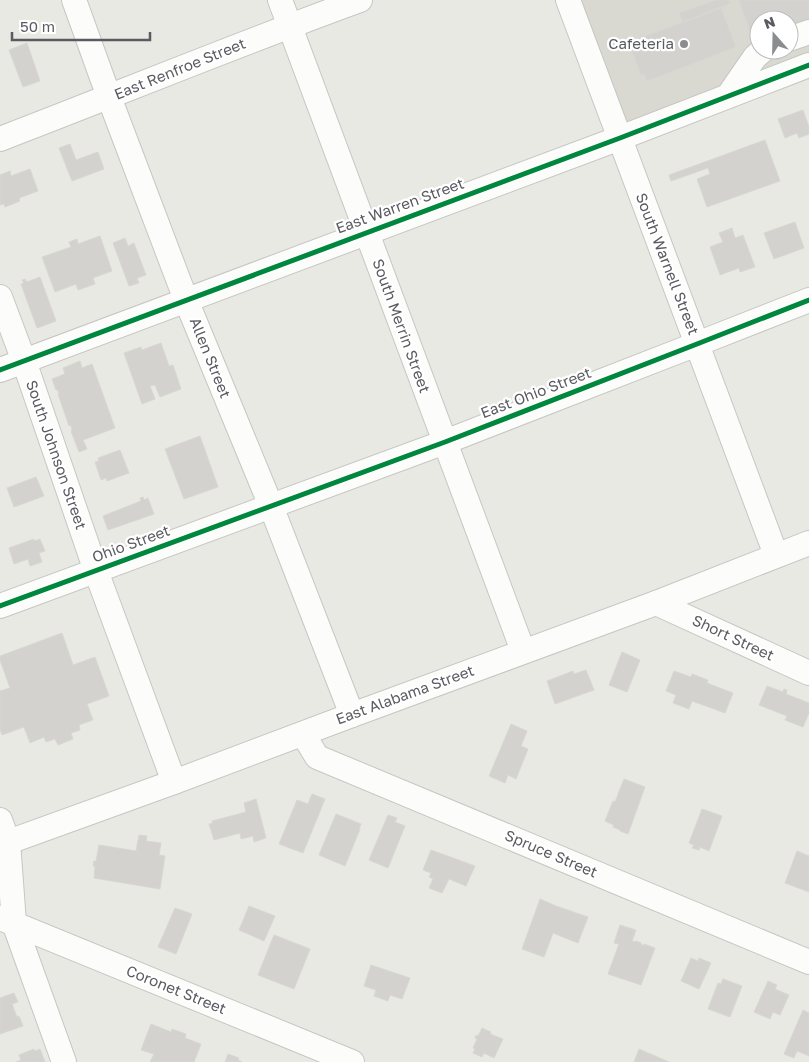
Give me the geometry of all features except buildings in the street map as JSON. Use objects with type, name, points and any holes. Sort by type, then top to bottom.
[{"type":"street","name":"Allen Street","points":[[74,0],[186,300],[271,506],[352,715]]},
{"type":"street","name":"South Merrin Street","points":[[280,0],[523,652]]},
{"type":"street","name":"East Renfroe Street","points":[[0,139],[290,25],[360,0]]},
{"type":"street","name":"South Warnell Street","points":[[568,0],[776,555]]},
{"type":"street","points":[[728,96],[754,60]]},
{"type":"street","name":"East Warren Street","points":[[0,370],[620,138],[809,65]]},
{"type":"street","name":"South Johnson Street","points":[[0,297],[96,571],[174,782]]},
{"type":"street","name":"East Ohio Street","points":[[271,506],[445,442],[809,300]]},
{"type":"street","name":"Ohio Street","points":[[0,606],[271,506]]},
{"type":"street","name":"East Alabama Street","points":[[3,836],[174,782],[656,603],[809,543]]},
{"type":"street","name":"Short Street","points":[[656,603],[809,673]]},
{"type":"street","name":"Spruce Street","points":[[303,734],[317,757],[809,962]]},
{"type":"street","points":[[3,836],[7,921],[64,1062]]},
{"type":"street","name":"Coronet Street","points":[[7,921],[352,1062]]},
{"type":"shaded area","points":[[568,0],[809,0],[809,65],[620,138]]},
{"type":"cycle path","points":[[0,370],[620,138],[809,65]]},
{"type":"cycle path","points":[[0,606],[445,442],[809,300]]},
{"type":"place","name":"Cafeteria","points":[[684,44]]}]
